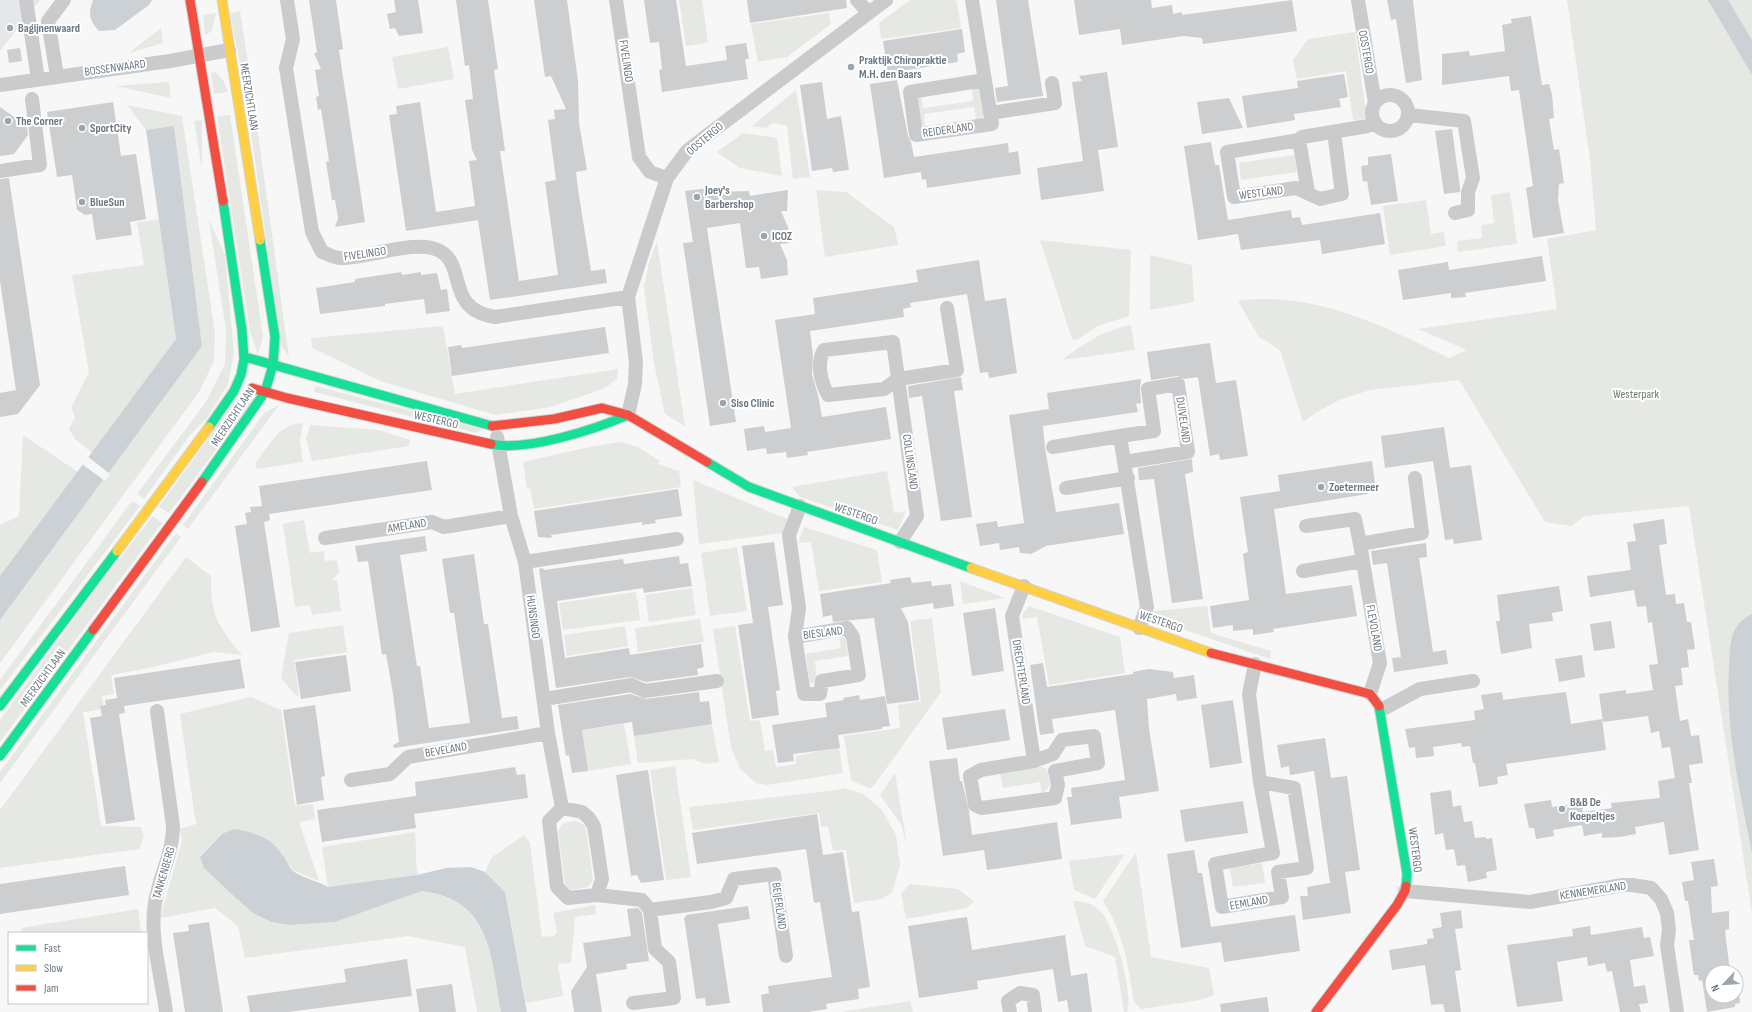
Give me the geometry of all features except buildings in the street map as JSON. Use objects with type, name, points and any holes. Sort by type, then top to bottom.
[{"type":"street","points":[[26,0],[38,79]]},
{"type":"street","points":[[57,76],[48,21],[64,0]]},
{"type":"street","name":"MEERZICHTLAAN","points":[[0,706],[68,614],[119,550],[228,401],[238,384],[245,357],[214,138],[190,0]]},
{"type":"street","name":"MEERZICHTLAAN","points":[[0,756],[168,528],[186,506],[265,392],[273,365],[275,337],[222,0]]},
{"type":"street","name":"FIVELINGO","points":[[287,0],[293,39],[286,68],[312,232],[322,252],[339,258],[421,246],[440,251],[451,263],[468,306],[482,314],[495,317],[628,297]]},
{"type":"street","name":"FIVELINGO","points":[[616,0],[640,157],[650,172],[666,178]]},
{"type":"street","points":[[857,0],[869,13]]},
{"type":"street","name":"OOSTERGO","points":[[628,416],[635,384],[636,362],[628,297],[666,178],[692,148],[886,0]]},
{"type":"street","points":[[972,0],[991,113],[1055,103],[1052,83]]},
{"type":"street","name":"OOSTERGO","points":[[1358,0],[1375,103]]},
{"type":"street","name":"BOSSENWAARD","points":[[0,85],[230,50]]},
{"type":"street","name":"REIDERLAND","points":[[985,80],[910,92],[916,135],[992,124],[991,113]]},
{"type":"street","points":[[1386,95],[1398,96],[1406,104],[1409,115],[1404,125],[1394,130],[1383,130],[1375,122],[1372,112],[1375,103],[1386,95]]},
{"type":"street","points":[[0,171],[40,165],[32,99]]},
{"type":"street","points":[[1409,115],[1464,121],[1473,178],[1468,192],[1468,210],[1455,213]]},
{"type":"street","name":"WESTLAND","points":[[1334,132],[1342,194],[1320,199],[1308,192],[1296,188],[1234,197],[1227,152],[1298,140],[1302,137],[1368,126],[1375,122]]},
{"type":"street","points":[[1298,140],[1308,192]]},
{"type":"street","name":"COLLINSLAND","points":[[900,542],[917,516],[898,378],[892,342],[824,350],[820,357],[822,384],[828,395],[884,389],[898,378],[957,370],[947,308]]},
{"type":"street","name":"WESTERGO","points":[[245,357],[495,427],[554,419],[602,408],[628,416],[749,487],[800,506],[1215,654],[1370,694],[1377,701],[1381,710],[1407,874],[1405,891],[1397,905],[1316,1012]]},
{"type":"street","name":"WESTERGO","points":[[238,384],[265,392],[499,446],[528,444],[557,439],[603,427],[628,416]]},
{"type":"street","name":"DUIVELAND","points":[[1054,447],[1154,431],[1148,389],[1178,384],[1188,452],[1124,462]]},
{"type":"street","name":"HUNSINGO","points":[[495,427],[511,516],[525,562],[548,733],[562,808]]},
{"type":"street","points":[[1120,436],[1128,478],[1147,607],[1139,628]]},
{"type":"street","points":[[1066,488],[1128,478]]},
{"type":"street","points":[[1360,544],[1422,533],[1415,478]]},
{"type":"street","name":"BIESLAND","points":[[795,637],[847,628],[853,637],[859,675],[822,681],[820,694],[804,694],[795,637],[799,608],[788,535],[800,506]]},
{"type":"street","name":"AMELAND","points":[[325,538],[432,522],[444,527],[511,516]]},
{"type":"street","name":"FLEVOLAND","points":[[1306,526],[1355,518],[1380,663],[1370,694]]},
{"type":"street","points":[[525,562],[677,539]]},
{"type":"street","points":[[1303,570],[1362,561]]},
{"type":"street","name":"DRECHTERLAND","points":[[1024,586],[1012,616],[1034,761]]},
{"type":"street","name":"EEMLAND","points":[[1255,664],[1249,694],[1260,782],[1278,872],[1282,897],[1222,908],[1215,864],[1274,853]]},
{"type":"street","points":[[544,699],[631,685],[645,691],[717,681]]},
{"type":"street","points":[[1381,710],[1420,689],[1473,681]]},
{"type":"street","name":"TANKENBERG","points":[[157,711],[173,826],[173,842],[155,903],[154,921],[166,1012]]},
{"type":"street","name":"BEVELAND","points":[[351,780],[390,774],[408,757],[548,733]]},
{"type":"street","points":[[1053,754],[1058,785],[1054,798],[982,808],[975,805],[970,776],[981,770],[1034,761],[1053,754],[1062,740],[1094,736],[1098,763],[1056,771]]},
{"type":"street","points":[[1260,782],[1294,788],[1306,868],[1278,872]]},
{"type":"street","points":[[597,895],[602,879],[594,826],[589,818],[582,812],[562,808],[549,821],[557,887],[568,898],[597,895],[642,900],[650,910],[655,949],[668,962],[674,998],[632,1002]]},
{"type":"street","name":"BEIJERLAND","points":[[650,910],[711,902],[726,898],[734,879],[774,874],[786,956]]},
{"type":"street","name":"KENNEMERLAND","points":[[1405,891],[1530,902],[1622,885],[1651,888],[1661,899],[1667,913],[1669,930],[1666,945],[1677,1012]]},
{"type":"street","points":[[1010,1012],[1008,1001],[1020,993],[1033,995],[1035,1012]]},
{"type":"shaded area","points":[[0,0],[40,0],[0,51]]},
{"type":"shaded area","points":[[93,0],[152,0],[149,5],[115,30],[99,31],[90,17],[90,9]]},
{"type":"shaded area","points":[[1708,0],[1728,0],[1752,40],[1752,75]]},
{"type":"shaded area","points":[[174,126],[202,346],[0,620],[0,576],[176,339],[146,130]]},
{"type":"shaded area","points":[[1752,614],[1752,853],[1734,760],[1728,690],[1732,637],[1739,624]]},
{"type":"shaded area","points":[[234,829],[255,834],[267,839],[285,857],[292,870],[304,877],[328,887],[417,875],[446,868],[471,867],[485,872],[505,892],[527,1012],[501,1012],[490,952],[484,934],[475,919],[462,906],[445,897],[422,891],[335,922],[289,925],[271,922],[253,913],[204,868],[200,857],[222,834]]},
{"type":"green space","points":[[679,0],[702,0],[708,43],[686,46]]},
{"type":"green space","points":[[910,0],[954,0],[957,2],[961,28],[881,39],[879,23]]},
{"type":"green space","name":"Westerpark","points":[[1567,0],[1752,0],[1752,913],[1689,506],[1585,516],[1571,526],[1545,522],[1459,380],[1370,390],[1339,400],[1317,412],[1303,422],[1280,350],[1259,337],[1238,301],[1266,299],[1293,301],[1347,313],[1399,334],[1449,358],[1467,350],[1418,329],[1557,309],[1547,239],[1596,230],[1590,159]]},
{"type":"green space","points":[[240,11],[252,89],[245,90],[230,13]]},
{"type":"green space","points":[[216,13],[212,31],[205,35],[203,15]]},
{"type":"green space","points":[[829,13],[831,24],[787,57],[758,62],[751,24]]},
{"type":"green space","points":[[161,28],[163,43],[129,53]]},
{"type":"green space","points":[[1355,32],[1366,113],[1364,119],[1353,120],[1346,71],[1297,79],[1293,60],[1308,39]]},
{"type":"green space","points":[[448,47],[454,79],[398,89],[392,57]]},
{"type":"green space","points":[[215,72],[223,80],[228,92],[214,94],[211,73]]},
{"type":"green space","points":[[169,82],[171,98],[116,86]]},
{"type":"green space","points":[[978,88],[981,91],[984,114],[982,118],[976,119],[974,107],[924,114],[925,126],[921,125],[917,99],[921,96],[923,108],[973,101],[972,89]]},
{"type":"green space","points":[[796,90],[810,177],[793,179],[787,126],[773,123],[766,128],[752,126]]},
{"type":"green space","points":[[127,105],[182,116],[215,333],[214,361],[199,392],[0,663],[0,620],[202,346],[174,127],[146,130]]},
{"type":"green space","points":[[248,111],[255,111],[289,358],[281,345]]},
{"type":"green space","points":[[230,115],[263,336],[258,355],[250,331],[217,116]]},
{"type":"green space","points":[[202,120],[202,169],[194,121]]},
{"type":"green space","points":[[743,133],[777,138],[782,176],[740,168],[717,152]]},
{"type":"green space","points":[[1294,155],[1297,172],[1241,180],[1239,163]]},
{"type":"green space","points":[[816,190],[846,192],[894,227],[898,245],[825,257]]},
{"type":"green space","points":[[1510,192],[1517,244],[1458,252],[1457,241],[1482,238],[1481,225],[1494,223],[1491,195]]},
{"type":"green space","points":[[1426,200],[1431,234],[1444,232],[1446,246],[1390,255],[1383,206]]},
{"type":"green space","points":[[159,220],[176,339],[92,453],[75,439],[69,429],[75,417],[71,408],[89,372],[72,275],[144,265],[137,222]]},
{"type":"green space","points":[[209,220],[225,255],[234,353],[228,384],[207,418],[190,435],[144,499],[137,494],[206,402],[225,364],[226,331]]},
{"type":"green space","points":[[1040,240],[1131,250],[1129,316],[1098,326],[1076,340],[1072,339]]},
{"type":"green space","points":[[657,242],[685,426],[665,414],[654,363],[644,287],[649,262]]},
{"type":"green space","points":[[1150,255],[1192,265],[1194,302],[1150,310]]},
{"type":"green space","points":[[1131,325],[1135,350],[1062,360],[1095,338],[1112,330]]},
{"type":"green space","points":[[443,326],[455,394],[618,369],[617,379],[605,388],[551,407],[496,415],[383,382],[312,348],[311,338]]},
{"type":"green space","points":[[315,386],[482,429],[476,433],[314,392]]},
{"type":"green space","points":[[244,396],[253,400],[169,513],[159,507],[236,399]]},
{"type":"green space","points":[[279,405],[188,529],[183,525],[265,412]]},
{"type":"green space","points":[[303,423],[300,440],[303,462],[257,469],[255,463],[278,433],[290,425]]},
{"type":"green space","points":[[310,425],[379,430],[410,440],[409,446],[312,461],[306,439]]},
{"type":"green space","points":[[23,435],[78,472],[0,576],[0,525],[19,516]]},
{"type":"green space","points":[[620,442],[638,447],[660,461],[658,464],[679,471],[681,487],[534,509],[530,488],[527,489],[523,462],[594,446]]},
{"type":"green space","points":[[887,471],[894,513],[906,511],[898,530],[800,497],[792,487]]},
{"type":"green space","points":[[693,480],[787,519],[783,533],[699,544]]},
{"type":"green space","points":[[132,501],[140,506],[0,690],[0,680]]},
{"type":"green space","points":[[153,516],[162,523],[0,742],[0,720],[102,581]]},
{"type":"green space","points":[[304,520],[310,553],[324,551],[325,561],[337,560],[339,572],[332,580],[337,580],[341,611],[312,615],[310,605],[295,607],[283,524]]},
{"type":"green space","points":[[804,527],[877,550],[882,582],[819,591],[811,542],[798,543]]},
{"type":"green space","points":[[176,533],[181,537],[0,783],[0,772]]},
{"type":"green space","points":[[737,547],[747,611],[710,616],[701,553]]},
{"type":"green space","points":[[186,557],[211,576],[212,601],[217,619],[221,627],[242,655],[214,652],[149,668],[111,675],[114,694],[102,696],[104,709],[83,712],[101,826],[141,827],[144,836],[139,849],[0,868],[0,810]]},
{"type":"green space","points":[[960,581],[1005,598],[963,604]]},
{"type":"green space","points":[[692,588],[696,615],[649,622],[645,595]]},
{"type":"green space","points":[[636,592],[640,620],[563,630],[559,603]]},
{"type":"green space","points":[[1029,606],[1120,637],[1125,673],[1049,685],[1037,617],[1023,619],[1022,615]]},
{"type":"green space","points":[[1207,606],[1211,633],[1271,651],[1270,659],[1156,620],[1154,611]]},
{"type":"green space","points":[[932,618],[941,692],[872,788],[868,788],[851,780],[844,736],[900,728],[898,705],[921,701],[910,621]]},
{"type":"green space","points":[[700,619],[704,642],[638,652],[635,628]]},
{"type":"green space","points":[[343,625],[347,652],[294,660],[299,696],[296,696],[281,678],[289,633]]},
{"type":"green space","points":[[625,626],[628,646],[567,656],[564,635]]},
{"type":"green space","points":[[735,626],[750,721],[760,720],[765,751],[773,750],[776,767],[796,764],[796,756],[839,747],[843,773],[767,785],[756,783],[740,769],[731,748],[713,629]]},
{"type":"green space","points":[[843,637],[846,640],[848,656],[815,661],[817,680],[812,684],[809,681],[806,654],[841,648],[839,638]]},
{"type":"green space","points":[[251,697],[281,710],[295,806],[313,804],[315,819],[299,822],[319,881],[293,870],[282,853],[222,834],[200,856],[237,899],[253,913],[271,922],[289,925],[335,922],[422,891],[445,897],[462,906],[475,919],[484,934],[495,971],[501,1012],[477,1012],[465,947],[408,936],[245,958],[238,926],[215,908],[160,918],[182,841],[180,829],[196,824],[180,714]]},
{"type":"green space","points":[[624,724],[631,764],[588,771],[577,731]]},
{"type":"green space","points":[[712,724],[719,762],[705,764],[693,759],[638,763],[634,736]]},
{"type":"green space","points":[[675,766],[691,877],[666,880],[650,770]]},
{"type":"green space","points":[[1038,766],[1047,769],[1050,785],[1042,794],[1040,782],[1003,788],[1000,773]]},
{"type":"green space","points":[[895,773],[907,845],[901,824],[880,795]]},
{"type":"green space","points":[[845,788],[863,794],[882,810],[896,835],[900,865],[892,893],[881,899],[854,903],[846,850],[833,851],[828,826],[821,827],[819,813],[693,830],[689,807]]},
{"type":"green space","points":[[575,821],[583,824],[586,829],[593,880],[588,887],[571,890],[565,884],[558,832],[563,823]]},
{"type":"green space","points":[[415,832],[416,864],[418,875],[328,888],[322,847]]},
{"type":"green space","points":[[524,835],[530,843],[542,937],[554,936],[557,932],[553,913],[595,905],[596,914],[575,917],[571,963],[558,964],[563,996],[526,1003],[505,892],[485,872],[492,857]]},
{"type":"green space","points":[[1136,852],[1151,957],[1209,968],[1214,995],[1200,1000],[1141,1009],[1134,1002],[1124,950],[1116,925],[1103,901]]},
{"type":"green space","points":[[1125,854],[1095,899],[1074,890],[1069,861]]},
{"type":"green space","points":[[1262,863],[1265,883],[1233,887],[1230,868]]},
{"type":"green space","points":[[910,884],[958,889],[974,901],[967,908],[906,919],[901,893]]},
{"type":"green space","points":[[1073,901],[1087,903],[1099,910],[1111,928],[1121,959],[1128,990],[1127,1012],[1124,1012],[1115,957],[1085,946]]},
{"type":"green space","points":[[138,909],[141,932],[22,932],[21,928]]},
{"type":"green space","points":[[910,1001],[913,1012],[841,1012]]},
{"type":"pier","points":[[87,456],[110,474],[105,481],[82,464]]},
{"type":"traffic: fast","points":[[209,427],[234,391],[241,375],[244,359],[242,330],[223,201]]},
{"type":"traffic: fast","points":[[202,482],[265,392],[273,365],[275,337],[260,240]]},
{"type":"traffic: fast","points":[[245,357],[492,426]]},
{"type":"traffic: fast","points":[[491,444],[506,446],[523,445],[561,438],[598,427],[628,415]]},
{"type":"traffic: fast","points":[[707,462],[749,487],[971,568]]},
{"type":"traffic: fast","points":[[0,706],[117,551]]},
{"type":"traffic: fast","points":[[0,756],[93,630]]},
{"type":"traffic: fast","points":[[1379,706],[1407,874],[1406,886]]},
{"type":"traffic: slow","points":[[222,0],[260,240]]},
{"type":"traffic: slow","points":[[117,551],[209,427]]},
{"type":"traffic: slow","points":[[971,568],[1211,653]]},
{"type":"traffic: jam","points":[[190,0],[223,201]]},
{"type":"traffic: jam","points":[[252,388],[287,398],[491,444]]},
{"type":"traffic: jam","points":[[492,426],[554,419],[602,408],[628,415],[707,462]]},
{"type":"traffic: jam","points":[[93,630],[202,482]]},
{"type":"traffic: jam","points":[[1211,653],[1370,694],[1379,706]]},
{"type":"traffic: jam","points":[[1316,1012],[1397,905],[1405,891],[1406,886]]},
{"type":"place","name":"Bagijnenwaard","points":[[10,28]]},
{"type":"place","name":"Praktijk Chiropraktie M.H. den Baars","points":[[851,67]]},
{"type":"place","name":"The Corner","points":[[8,121]]},
{"type":"place","name":"SportCity","points":[[82,128]]},
{"type":"place","name":"Joey's Barbershop","points":[[697,197]]},
{"type":"place","name":"BlueSun","points":[[82,202]]},
{"type":"place","name":"ICOZ","points":[[764,236]]},
{"type":"place","name":"Siso Clinic","points":[[723,403]]},
{"type":"place","name":"Zoetermeer","points":[[1321,487]]},
{"type":"place","name":"B&B De Koepeltjes","points":[[1562,809]]}]
